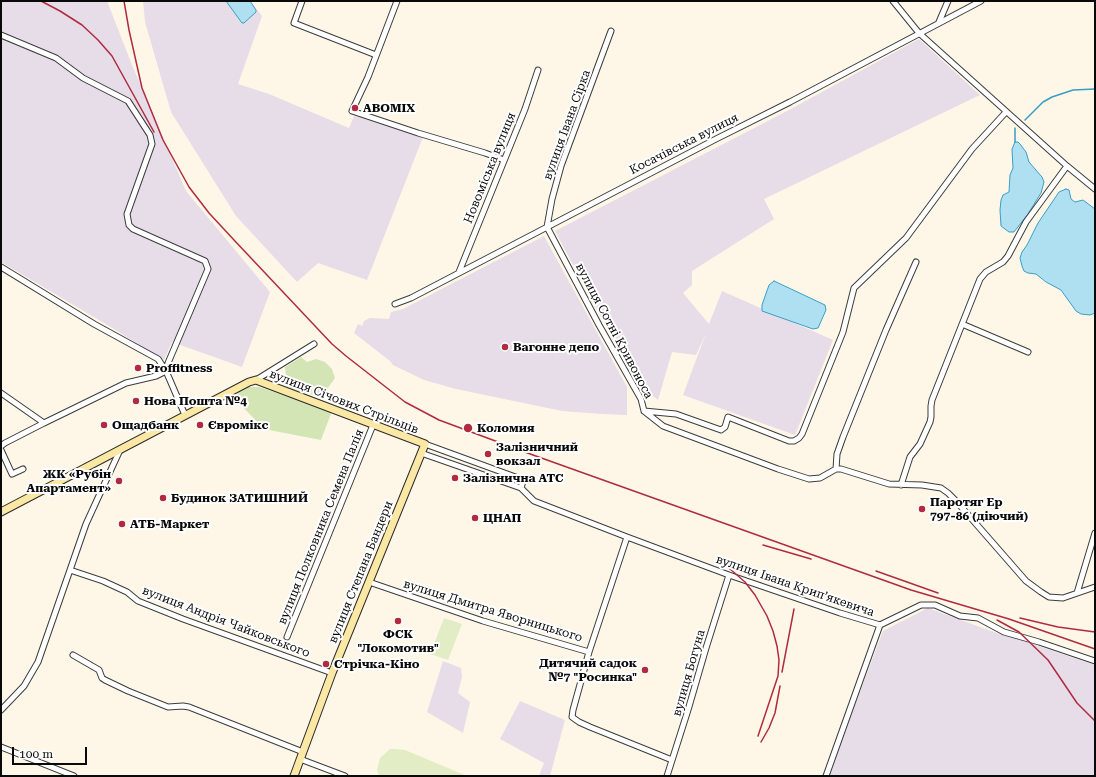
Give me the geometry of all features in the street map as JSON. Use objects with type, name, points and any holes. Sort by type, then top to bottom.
[{"type":"street","points":[[302,1],[294,23],[376,55]]},
{"type":"street","points":[[397,1],[368,77],[352,111],[485,152],[504,160]]},
{"type":"street","points":[[893,1],[919,33],[1006,112],[1095,189]]},
{"type":"street","points":[[939,22],[948,1]]},
{"type":"street","name":"Косачівська вулиця","points":[[395,304],[411,298],[458,272],[790,102],[981,1]]},
{"type":"street","name":"вулиця Івана Сірка","points":[[547,227],[559,172],[611,31]]},
{"type":"street","points":[[1,35],[56,58],[83,78],[128,101],[150,135],[152,144],[127,214],[129,225],[133,229],[205,261],[208,268],[166,371],[156,376],[126,383],[1,446]]},
{"type":"street","name":"Новоміська вулиця","points":[[458,272],[525,109],[538,70]]},
{"type":"street","points":[[644,410],[676,414],[721,430],[725,427],[728,417],[790,441],[794,441],[799,438],[802,434],[843,332],[854,288],[906,238],[972,149],[1006,112]]},
{"type":"street","points":[[901,485],[910,457],[920,444],[932,417],[932,400],[980,279],[986,272],[1003,262],[1008,256],[1026,222],[1067,166]]},
{"type":"street","name":"вулиця Сотні Кривоноса","points":[[547,227],[599,325],[641,399],[644,410],[665,427],[805,478],[812,480],[820,478],[836,469]]},
{"type":"street","points":[[916,262],[886,330],[843,437],[837,454],[836,469],[851,471],[885,483],[934,486],[942,489],[957,502],[1001,554],[1029,584],[1045,595],[1054,598],[1067,597],[1095,587]]},
{"type":"street","points":[[1,267],[94,324],[157,358],[166,371],[185,415]]},
{"type":"street","points":[[962,324],[1028,352]]},
{"type":"street","name":"вулиця Січових Стрільців","points":[[1,512],[185,415],[249,382],[256,380],[314,344]]},
{"type":"street","name":"вулиця Січових Стрільців","points":[[256,380],[425,444]]},
{"type":"street","points":[[1,393],[44,423]]},
{"type":"street","name":"вулиця Полковника Семена Палія","points":[[287,637],[373,425]]},
{"type":"street","points":[[421,453],[521,488],[523,482],[521,479],[425,444]]},
{"type":"street","name":"вулиця Степана Бандери","points":[[294,776],[332,674],[425,444]]},
{"type":"street","points":[[1,450],[12,474],[23,469]]},
{"type":"street","points":[[1,710],[24,686],[35,669],[86,524],[120,450]]},
{"type":"street","points":[[99,460],[104,460],[108,463],[110,465],[110,470]]},
{"type":"street","name":"вулиця Івана Крипʼякевича","points":[[521,488],[534,501],[627,537],[729,575],[880,625],[921,605],[935,605],[960,616],[978,618],[1004,632],[1040,642],[1095,661]]},
{"type":"street","points":[[1077,593],[1095,533]]},
{"type":"street","name":"вулиця Дмитра Яворницького","points":[[627,537],[589,652],[572,717],[590,727],[672,760]]},
{"type":"street","name":"вулиця Андрія Чайковського","points":[[70,570],[127,592],[138,601],[332,674]]},
{"type":"street","name":"вулиця Богуна","points":[[667,776],[729,575]]},
{"type":"street","name":"вулиця Дмитра Яворницького","points":[[369,582],[483,622],[589,652]]},
{"type":"street","points":[[826,776],[880,625]]},
{"type":"street","points":[[73,655],[99,670],[102,678],[105,680],[168,707],[189,707],[302,755],[345,776]]},
{"type":"street","points":[[1,747],[74,776]]},
{"type":"shaded area","points":[[1,1],[107,1],[132,65],[186,191],[270,292],[242,367],[172,342],[164,360],[1,262]]},
{"type":"shaded area","points":[[143,1],[250,1],[262,16],[238,84],[269,94],[349,128],[354,116],[423,137],[367,280],[318,263],[297,282],[236,216],[171,112],[145,22]]},
{"type":"shaded area","points":[[919,39],[980,95],[764,199],[774,219],[692,271],[692,285],[683,293],[709,324],[722,291],[833,340],[795,435],[683,395],[706,333],[696,355],[672,352],[658,400],[634,381],[635,367],[602,319],[555,231],[789,110]]},
{"type":"shaded area","points":[[544,236],[627,387],[627,415],[562,411],[456,389],[424,380],[393,365],[354,333],[358,324],[362,326],[364,321],[370,318],[389,319],[391,312],[403,309]]},
{"type":"shaded area","points":[[928,608],[1005,636],[1006,635],[1095,665],[1095,776],[828,776],[883,631]]},
{"type":"shaded area","points":[[443,661],[461,668],[462,677],[458,693],[470,702],[463,733],[427,712]]},
{"type":"shaded area","points":[[520,701],[565,720],[550,776],[539,776],[544,763],[500,739]]},
{"type":"green space","points":[[301,357],[307,362],[316,359],[325,362],[332,369],[335,378],[328,388],[323,389],[318,395],[307,394],[287,387],[285,367]]},
{"type":"green space","points":[[245,387],[259,387],[332,411],[321,440],[264,429],[237,401],[237,394]]},
{"type":"green space","points":[[444,618],[462,624],[448,660],[430,654]]},
{"type":"green space","points":[[390,749],[405,750],[467,776],[379,776],[377,770],[380,758]]},
{"type":"water","points":[[226,1],[250,1],[256,12],[244,23],[242,23]]},
{"type":"water","points":[[1015,142],[1018,142],[1026,152],[1029,162],[1042,177],[1044,182],[1041,193],[1028,214],[1014,232],[1009,232],[1001,226],[1000,210],[1003,195],[1009,192],[1010,175],[1013,168],[1012,149]]},
{"type":"water","points":[[1066,189],[1069,190],[1071,199],[1075,202],[1083,200],[1095,209],[1095,313],[1090,315],[1081,314],[1076,311],[1061,290],[1046,282],[1036,274],[1024,271],[1020,258],[1038,223],[1059,192]]},
{"type":"water","points":[[774,281],[825,305],[826,310],[818,328],[813,329],[762,311],[762,305],[769,285]]},
{"type":"waterway","points":[[1025,120],[1043,102],[1052,97],[1073,90],[1095,89]]},
{"type":"waterway","points":[[1015,128],[1015,142]]},
{"type":"railway","points":[[41,1],[82,25],[112,56],[154,132]]},
{"type":"railway","points":[[124,1],[142,88],[163,140],[189,187],[209,213],[332,344],[405,402],[439,420],[533,455],[911,590],[1009,619],[1095,649]]},
{"type":"railway","points":[[763,545],[811,559]]},
{"type":"railway","points":[[722,562],[745,582],[755,595],[767,616],[777,646],[779,660],[778,676],[758,736]]},
{"type":"railway","points":[[876,571],[938,593]]},
{"type":"railway","points":[[782,672],[794,609]]},
{"type":"railway","points":[[1020,618],[1058,627],[1095,632]]},
{"type":"railway","points":[[997,620],[1019,632],[1048,660],[1077,703],[1095,721]]},
{"type":"railway","points":[[761,742],[775,713],[780,686]]},
{"type":"place","name":"ABOMIX","points":[[355,108]]},
{"type":"place","name":"Вагонне депо","points":[[505,347]]},
{"type":"place","name":"Proffitness","points":[[138,368]]},
{"type":"place","name":"Нова Пошта №4","points":[[136,401]]},
{"type":"place","name":"Ощадбанк","points":[[104,425]]},
{"type":"place","name":"Євромікс","points":[[200,425]]},
{"type":"place","name":"Коломия","points":[[468,428]]},
{"type":"place","name":"Залізничний вокзал","points":[[488,454]]},
{"type":"place","name":"Залізнична АТС","points":[[455,478]]},
{"type":"place","name":"ЖК «Рубін Апартамент»","points":[[119,481]]},
{"type":"place","name":"Будинок ЗАТИШНИЙ","points":[[163,498]]},
{"type":"place","name":"Паротяг Ер 797-86 (діючий)","points":[[922,509]]},
{"type":"place","name":"ЦНАП","points":[[475,518]]},
{"type":"place","name":"АТБ-Маркет","points":[[122,524]]},
{"type":"place","name":"ФСК \"Локомотив\"","points":[[398,621]]},
{"type":"place","name":"Стрічка-Кіно","points":[[326,664]]},
{"type":"place","name":"Дитячий садок №7 \"Росинка\"","points":[[645,670]]}]
